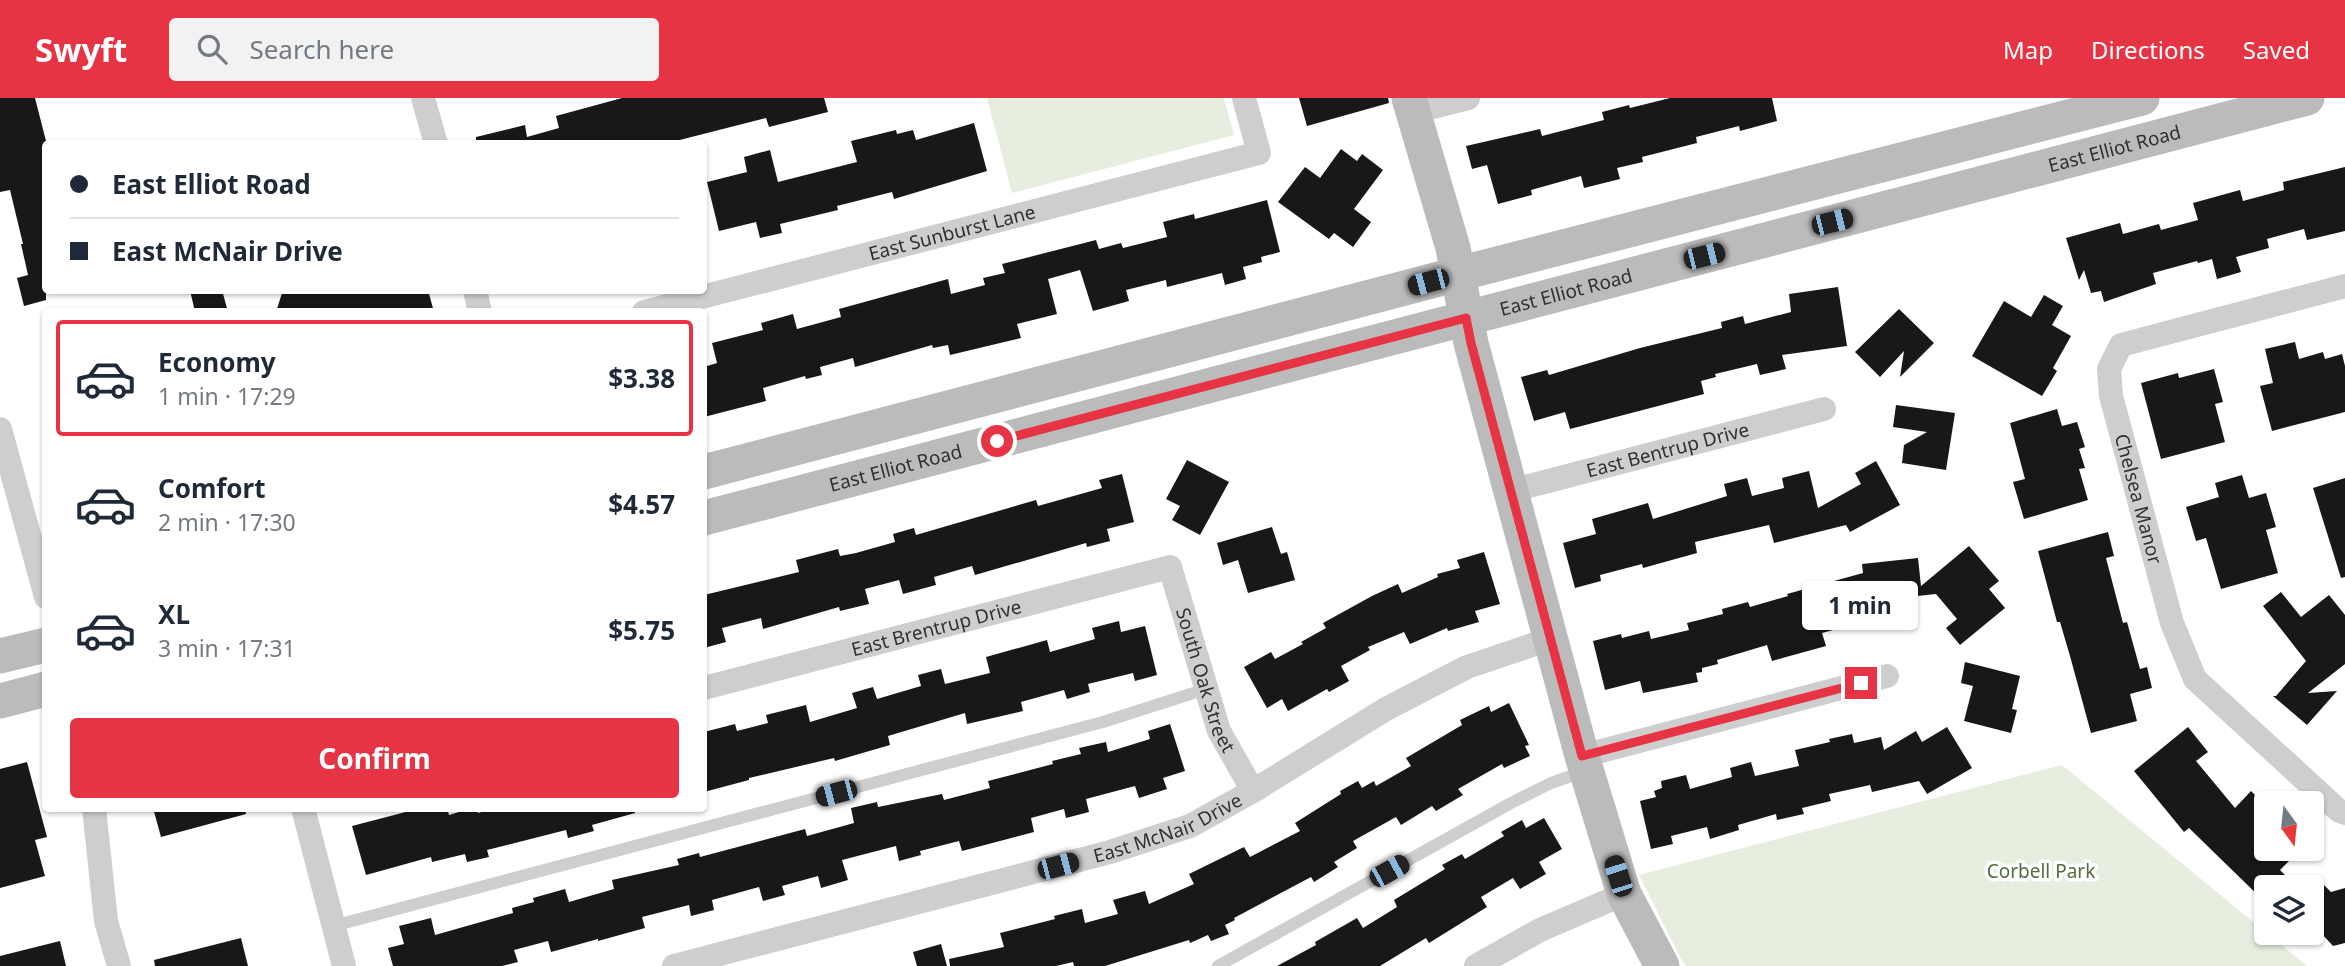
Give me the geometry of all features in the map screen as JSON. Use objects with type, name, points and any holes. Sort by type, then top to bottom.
[{"type":"main road","name":"East Elliot Road","points":[[707,517],[2307,98]]},
{"type":"main road","points":[[707,471],[2130,100]]},
{"type":"main road","points":[[1411,105],[1453,248],[1471,343],[1584,763],[1624,894],[1662,966]]},
{"type":"main road","points":[[0,656],[42,646]]},
{"type":"main road","points":[[0,701],[42,690]]},
{"type":"street","name":"East Sunburst Lane","points":[[659,308],[1259,153],[1244,98]]},
{"type":"street","points":[[1411,105],[1468,98]]},
{"type":"street","points":[[430,99],[435,140]]},
{"type":"street","points":[[2130,100],[2135,144]]},
{"type":"street","name":"Chelsea Manor","points":[[2345,286],[2121,345],[2109,369],[2111,396],[2172,623],[2195,679],[2338,810],[2345,813]]},
{"type":"street","name":"East Bentrup Drive","points":[[1510,491],[1824,409]]},
{"type":"street","points":[[0,429],[42,582]]},
{"type":"street","name":"East Brentrup Drive","points":[[707,687],[1170,566]]},
{"type":"street","name":"South Oak Street","points":[[1170,566],[1219,731],[1253,791]]},
{"type":"street","name":"East McNair Drive","points":[[674,966],[1110,852],[1190,826],[1253,791],[1386,709],[1467,667],[1550,639]]},
{"type":"street","points":[[1584,763],[1887,676]]},
{"type":"street","points":[[94,812],[106,921],[119,966]]},
{"type":"street","points":[[304,812],[344,966]]},
{"type":"street","points":[[1476,966],[1540,930],[1624,894]]},
{"type":"lane","points":[[334,926],[1090,726],[1206,689]]},
{"type":"lane","points":[[1218,966],[1584,763]]},
{"type":"green space","points":[[987,98],[1224,98],[1234,135],[1012,193]]},
{"type":"green space","name":"Corbell Park","points":[[2062,765],[2254,923],[2254,945],[2281,945],[2307,966],[1686,966],[1639,875]]},
{"type":"building","points":[[0,98],[35,98],[46,140],[42,140],[42,294],[46,294],[46,300],[24,306],[17,278],[28,275],[23,244],[10,190],[0,192]]},
{"type":"building","points":[[622,98],[824,98],[828,112],[769,127],[766,118],[680,140],[476,140],[476,137],[525,125],[527,137],[559,128],[556,116]]},
{"type":"building","points":[[1299,98],[1388,98],[1389,103],[1307,126]]},
{"type":"building","points":[[1670,98],[1772,98],[1777,121],[1740,131],[1739,126],[1696,137],[1697,143],[1642,157],[1643,162],[1617,168],[1620,179],[1584,188],[1581,176],[1531,190],[1532,195],[1498,204],[1487,165],[1472,169],[1466,146],[1540,129],[1542,136],[1604,120],[1602,112]]},
{"type":"building","points":[[974,123],[987,171],[894,199],[892,192],[837,206],[838,210],[780,224],[782,233],[760,238],[756,222],[719,231],[707,182],[747,172],[744,157],[770,150],[778,182],[857,162],[851,141],[896,130],[897,134],[913,130],[916,140]]},
{"type":"building","points":[[1341,149],[1357,161],[1362,154],[1383,170],[1354,209],[1371,222],[1353,247],[1334,233],[1329,239],[1278,202],[1305,167],[1320,178]]},
{"type":"building","points":[[2345,167],[2345,231],[2307,240],[2304,229],[2267,239],[2269,248],[2236,257],[2241,272],[2217,279],[2212,259],[2198,263],[2197,261],[2153,273],[2156,284],[2104,302],[2101,291],[2091,293],[2084,270],[2079,280],[2066,238],[2120,223],[2123,234],[2159,224],[2161,230],[2198,220],[2193,203],[2240,190],[2243,201],[2284,190],[2283,182]]},
{"type":"building","points":[[1267,200],[1280,252],[1261,257],[1262,262],[1243,267],[1246,279],[1225,285],[1222,273],[1167,287],[1166,280],[1126,290],[1129,301],[1093,311],[1080,270],[1048,279],[1057,314],[1017,324],[1021,338],[950,355],[948,345],[933,348],[932,345],[855,367],[853,358],[820,367],[822,375],[806,379],[805,376],[763,388],[766,401],[707,416],[707,366],[717,363],[712,343],[763,330],[761,323],[793,314],[797,329],[841,317],[839,309],[948,279],[951,294],[985,285],[983,278],[1005,273],[1002,264],[1096,240],[1099,249],[1121,243],[1123,248],[1167,237],[1163,222],[1194,214],[1195,219]]},
{"type":"building","points":[[1838,287],[1847,346],[1782,355],[1786,369],[1760,375],[1757,364],[1715,374],[1716,377],[1701,381],[1704,394],[1570,429],[1565,412],[1534,421],[1521,377],[1547,370],[1549,375],[1640,348],[1722,328],[1721,322],[1743,316],[1745,324],[1791,312],[1789,294]]},
{"type":"building","points":[[191,294],[223,294],[227,308],[194,308]]},
{"type":"building","points":[[282,294],[429,294],[433,308],[277,308]]},
{"type":"building","points":[[2044,295],[2063,306],[2052,325],[2071,336],[2053,368],[2057,371],[2042,396],[1972,356],[2004,301],[2031,317]]},
{"type":"building","points":[[1899,309],[1934,343],[1900,377],[1904,351],[1880,377],[1855,352]]},
{"type":"building","points":[[2295,342],[2299,359],[2323,352],[2325,359],[2342,354],[2345,366],[2345,412],[2272,431],[2260,386],[2273,383],[2265,349]]},
{"type":"building","points":[[2214,369],[2223,402],[2215,404],[2225,442],[2161,459],[2141,383],[2178,373],[2179,378]]},
{"type":"building","points":[[1896,405],[1955,413],[1946,470],[1902,463],[1904,445],[1927,432],[1893,427]]},
{"type":"building","points":[[2057,409],[2062,426],[2077,422],[2085,447],[2079,449],[2085,468],[2079,469],[2088,500],[2024,519],[2013,482],[2025,479],[2010,423]]},
{"type":"building","points":[[1187,460],[1229,482],[1200,535],[1172,520],[1180,506],[1166,499]]},
{"type":"building","points":[[1876,461],[1900,505],[1850,532],[1846,525],[1774,543],[1769,525],[1695,542],[1697,553],[1643,568],[1642,564],[1600,575],[1601,581],[1575,588],[1563,543],[1596,534],[1592,519],[1648,503],[1653,519],[1727,496],[1724,484],[1747,478],[1752,496],[1784,488],[1782,478],[1809,471],[1818,508],[1861,484],[1855,473]]},
{"type":"building","points":[[1122,474],[1134,522],[1107,529],[1110,541],[1087,547],[1086,543],[975,575],[972,566],[934,577],[936,585],[903,594],[899,580],[865,589],[869,604],[840,611],[839,607],[763,629],[761,618],[722,628],[726,642],[707,647],[707,594],[799,572],[796,560],[838,549],[840,556],[895,542],[893,534],[914,528],[916,535],[1036,500],[1038,506],[1102,488],[1099,480]]},
{"type":"building","points":[[2242,475],[2249,498],[2266,493],[2276,527],[2266,530],[2278,573],[2221,589],[2206,538],[2196,541],[2186,507],[2219,497],[2215,483]]},
{"type":"building","points":[[2345,478],[2345,577],[2341,578],[2313,488]]},
{"type":"building","points":[[1272,527],[1281,554],[1287,552],[1295,580],[1248,593],[1238,560],[1223,565],[1217,543]]},
{"type":"building","points":[[2108,532],[2114,556],[2106,558],[2123,623],[2127,622],[2140,669],[2147,667],[2152,688],[2130,694],[2137,721],[2091,733],[2038,551]]},
{"type":"building","points":[[1969,546],[1999,581],[1989,589],[2005,608],[1960,645],[1946,628],[1957,619],[1936,594],[1889,599],[1890,611],[1852,615],[1855,624],[1822,633],[1826,646],[1772,661],[1767,645],[1717,660],[1718,664],[1702,668],[1702,672],[1696,673],[1698,682],[1643,693],[1640,681],[1605,690],[1593,641],[1621,634],[1622,638],[1649,631],[1651,639],[1689,630],[1687,623],[1723,614],[1722,609],[1748,602],[1750,607],[1863,573],[1862,564],[1918,558],[1921,586]]},
{"type":"building","points":[[1484,552],[1500,604],[1475,611],[1479,622],[1448,631],[1447,628],[1410,644],[1404,632],[1368,647],[1370,650],[1341,666],[1349,681],[1329,692],[1327,689],[1288,711],[1282,699],[1267,708],[1244,667],[1271,652],[1275,659],[1303,644],[1301,642],[1326,628],[1323,623],[1372,596],[1398,584],[1402,593],[1438,577],[1437,574],[1460,568],[1457,560]]},
{"type":"building","points":[[2281,592],[2301,617],[2329,595],[2345,615],[2345,664],[2308,693],[2337,691],[2307,725],[2273,696],[2276,696],[2306,661],[2263,606]]},
{"type":"building","points":[[1119,621],[1121,632],[1145,626],[1157,675],[1135,681],[1133,673],[1088,684],[1090,692],[1067,699],[1064,690],[1021,702],[1023,711],[967,724],[965,713],[888,736],[890,745],[835,761],[834,758],[749,778],[707,791],[707,731],[735,724],[737,731],[768,723],[766,715],[806,705],[810,722],[857,708],[852,693],[873,687],[877,699],[921,686],[918,675],[941,669],[945,684],[990,673],[986,657],[1047,640],[1050,652],[1095,639],[1092,628]]},
{"type":"building","points":[[1965,662],[2020,676],[2012,709],[2017,710],[2011,733],[1964,721],[1973,686],[1961,683]]},
{"type":"building","points":[[1509,703],[1529,745],[1525,746],[1530,756],[1504,768],[1502,764],[1458,789],[1463,795],[1436,811],[1432,806],[1401,825],[1396,817],[1353,841],[1357,848],[1334,862],[1338,867],[1314,882],[1311,877],[1234,918],[1235,920],[1225,925],[1229,934],[1211,941],[1208,935],[1190,943],[1189,940],[1105,966],[1074,966],[1073,962],[1056,966],[950,966],[949,959],[1004,947],[1000,933],[1082,909],[1085,923],[1118,914],[1113,900],[1145,891],[1149,904],[1194,884],[1189,874],[1244,847],[1250,857],[1300,831],[1295,823],[1341,794],[1340,791],[1358,781],[1362,788],[1374,781],[1376,786],[1411,766],[1406,758],[1462,725],[1460,720],[1489,706],[1491,712]]},
{"type":"building","points":[[1170,724],[1185,771],[1163,778],[1167,789],[1139,798],[1135,786],[1086,799],[1089,812],[1066,818],[1064,809],[1031,818],[1034,832],[962,851],[959,841],[920,851],[921,855],[899,861],[896,846],[842,860],[848,880],[821,888],[818,876],[782,886],[785,895],[763,901],[759,887],[712,900],[714,910],[691,916],[689,905],[642,917],[645,928],[598,941],[551,952],[548,941],[514,950],[518,962],[502,966],[393,966],[388,948],[404,944],[399,926],[431,918],[435,935],[513,913],[512,908],[534,902],[533,898],[565,889],[569,902],[614,889],[612,880],[679,865],[677,859],[699,853],[700,857],[805,829],[807,836],[854,823],[851,808],[877,802],[878,807],[942,794],[944,800],[990,788],[988,781],[1081,754],[1079,748],[1106,742],[1108,752],[1150,739],[1148,731]]},
{"type":"building","points":[[1947,727],[1972,768],[1927,794],[1919,781],[1872,792],[1870,785],[1829,794],[1831,801],[1802,808],[1804,814],[1777,820],[1776,814],[1738,825],[1739,830],[1710,839],[1707,827],[1671,836],[1673,844],[1651,849],[1640,801],[1656,797],[1654,791],[1662,788],[1661,781],[1686,775],[1690,789],[1732,777],[1730,768],[1751,762],[1755,776],[1799,766],[1795,750],[1830,742],[1829,739],[1852,734],[1854,743],[1881,737],[1884,750],[1916,731],[1922,742]]},
{"type":"building","points":[[2188,727],[2208,752],[2196,761],[2235,808],[2251,791],[2254,794],[2254,861],[2289,861],[2280,870],[2285,875],[2254,875],[2254,891],[2189,828],[2184,832],[2134,771]]},
{"type":"building","points":[[27,762],[47,837],[35,840],[45,876],[0,888],[0,769]]},
{"type":"building","points":[[154,812],[246,812],[246,814],[161,837]]},
{"type":"building","points":[[406,812],[448,812],[449,815],[459,812],[635,813],[592,825],[594,831],[568,838],[566,830],[487,850],[489,857],[467,862],[465,854],[432,862],[431,857],[366,875],[352,826]]},
{"type":"building","points":[[1544,818],[1562,849],[1539,862],[1546,874],[1520,889],[1513,878],[1481,897],[1487,907],[1429,943],[1426,938],[1380,966],[1277,966],[1357,918],[1363,928],[1397,907],[1394,900],[1445,869],[1442,865],[1462,854],[1465,859],[1504,836],[1501,832],[1522,820],[1526,828]]},
{"type":"building","points":[[2324,885],[2331,892],[2345,888],[2345,943],[2333,946],[2324,936]]},
{"type":"building","points":[[241,938],[248,966],[155,966],[154,960]]},
{"type":"building","points":[[60,941],[66,966],[0,966],[0,956]]},
{"type":"building","points":[[941,944],[947,966],[917,966],[913,952]]},
{"type":"route","points":[[997,441],[1466,318],[1582,756],[1861,683]]}]
